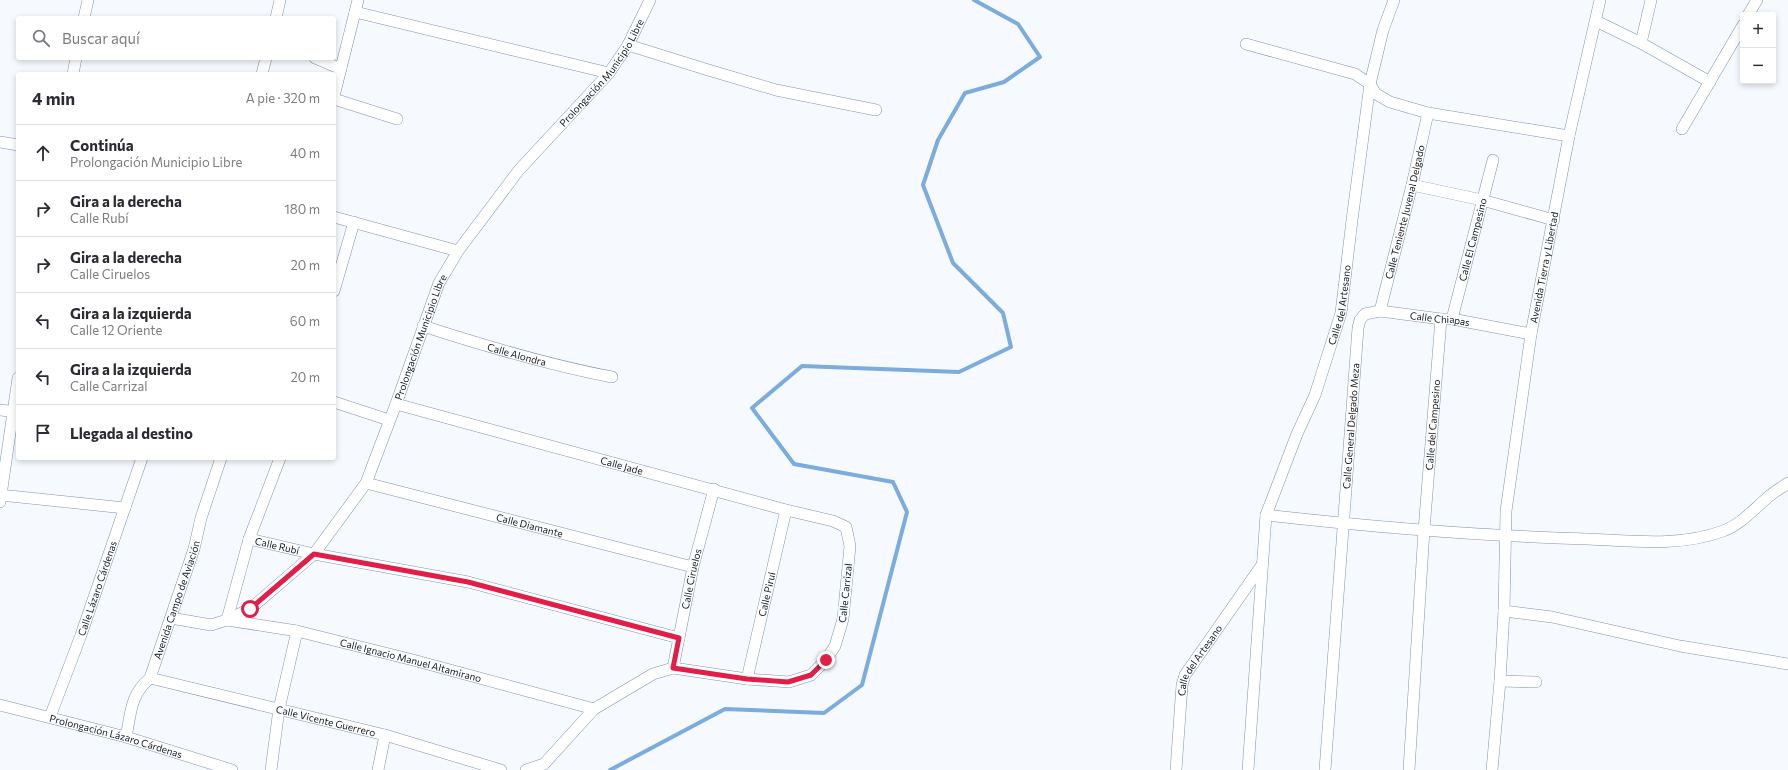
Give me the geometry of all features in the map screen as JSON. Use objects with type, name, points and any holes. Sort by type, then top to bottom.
[{"type":"street","points":[[84,16],[88,0]]},
{"type":"street","points":[[276,16],[280,0]]},
{"type":"street","points":[[336,88],[358,0]]},
{"type":"street","name":"Prolongación Municipio Libre","points":[[171,618],[211,625],[226,620],[250,609],[314,554],[366,483],[439,283],[458,251],[519,170],[609,73],[628,45],[650,0]]},
{"type":"street","name":"Calle del Artesano","points":[[1248,770],[1266,515],[1297,434],[1315,395],[1341,313],[1370,84],[1383,30],[1394,0]]},
{"type":"street","name":"Avenida Tierra y Libertad","points":[[1492,770],[1500,681],[1504,611],[1506,511],[1531,334],[1570,136],[1600,0]]},
{"type":"street","points":[[1641,43],[1650,0]]},
{"type":"street","points":[[1750,12],[1757,0]]},
{"type":"street","points":[[354,12],[609,73]]},
{"type":"street","points":[[1596,21],[1641,43],[1710,82]]},
{"type":"street","points":[[1682,129],[1740,30]]},
{"type":"street","points":[[1246,44],[1355,74],[1370,84],[1376,94],[1390,102],[1428,113],[1570,136]]},
{"type":"street","points":[[628,45],[705,70],[776,90],[876,110]]},
{"type":"street","points":[[72,72],[76,60]]},
{"type":"street","points":[[262,72],[266,60]]},
{"type":"street","points":[[320,60],[341,69]]},
{"type":"street","points":[[336,100],[397,119]]},
{"type":"street","name":"Calle Teniente Juvenal Delgado","points":[[1380,311],[1428,113]]},
{"type":"street","points":[[0,142],[16,145]]},
{"type":"street","name":"Calle El Campesino","points":[[1447,319],[1493,160]]},
{"type":"street","points":[[1412,184],[1482,200],[1554,220]]},
{"type":"street","points":[[336,218],[458,251]]},
{"type":"street","points":[[336,284],[354,222]]},
{"type":"street","name":"Calle Chiapas","points":[[1358,328],[1360,320],[1365,314],[1380,311],[1447,319],[1531,334]]},
{"type":"street","name":"Calle del Campesino","points":[[1409,770],[1424,530],[1447,319]]},
{"type":"street","name":"Calle Alondra","points":[[423,326],[504,352],[568,369],[612,377]]},
{"type":"street","name":"Calle General Delgado Meza","points":[[1324,770],[1358,328]]},
{"type":"street","points":[[0,502],[16,400]]},
{"type":"street","points":[[336,403],[390,420]]},
{"type":"street","name":"Calle Jade","points":[[396,404],[714,489],[786,510],[833,521],[846,527]]},
{"type":"street","points":[[0,410],[15,411]]},
{"type":"street","name":"Calle Lázaro Cárdenas","points":[[50,717],[81,635],[141,460]]},
{"type":"street","name":"Avenida Campo de Aviación","points":[[126,737],[133,700],[140,686],[150,678],[194,548],[201,518],[220,460]]},
{"type":"street","points":[[226,620],[249,539],[279,460]]},
{"type":"street","name":"Calle Diamante","points":[[366,483],[693,567]]},
{"type":"street","points":[[1266,515],[1343,524],[1505,537],[1658,542],[1693,539],[1724,531],[1749,515],[1767,497],[1788,483]]},
{"type":"street","name":"Calle Ciruelos","points":[[673,668],[693,567],[714,489]]},
{"type":"street","points":[[0,495],[125,508]]},
{"type":"street","name":"Calle Pirul","points":[[747,679],[786,510]]},
{"type":"street","name":"Calle Carrizal","points":[[747,679],[788,682],[811,675],[826,660],[835,646],[844,619],[850,546],[846,527]]},
{"type":"street","name":"Calle Rubí","points":[[249,539],[314,554],[468,582],[679,638]]},
{"type":"street","name":"Calle del Artesano","points":[[1176,770],[1182,685],[1185,675],[1262,565]]},
{"type":"street","points":[[1504,611],[1552,617],[1680,646],[1788,664]]},
{"type":"street","name":"Calle Ignacio Manuel Altamirano","points":[[226,620],[297,631],[413,660],[594,709]]},
{"type":"street","points":[[271,770],[279,709],[297,631]]},
{"type":"street","points":[[526,770],[544,764],[594,709],[653,674],[673,668],[747,679]]},
{"type":"street","name":"Calle Vicente Guerrero","points":[[150,678],[384,735],[501,770]]},
{"type":"street","points":[[1500,681],[1536,682]]},
{"type":"street","name":"Prolongación Lázaro Cárdenas","points":[[0,704],[126,737],[232,770]]},
{"type":"street","points":[[378,770],[384,735]]},
{"type":"waterway","points":[[610,770],[725,709],[824,713],[862,685],[907,512],[893,482],[794,464],[752,408],[802,366],[959,372],[1011,347],[1003,313],[953,263],[923,185],[938,140],[965,93],[1004,82],[1040,57],[1018,24],[974,0]]},
{"type":"route","points":[[250,609],[314,554],[468,582],[679,638],[673,668],[747,679],[788,682],[811,675],[826,660]]}]
